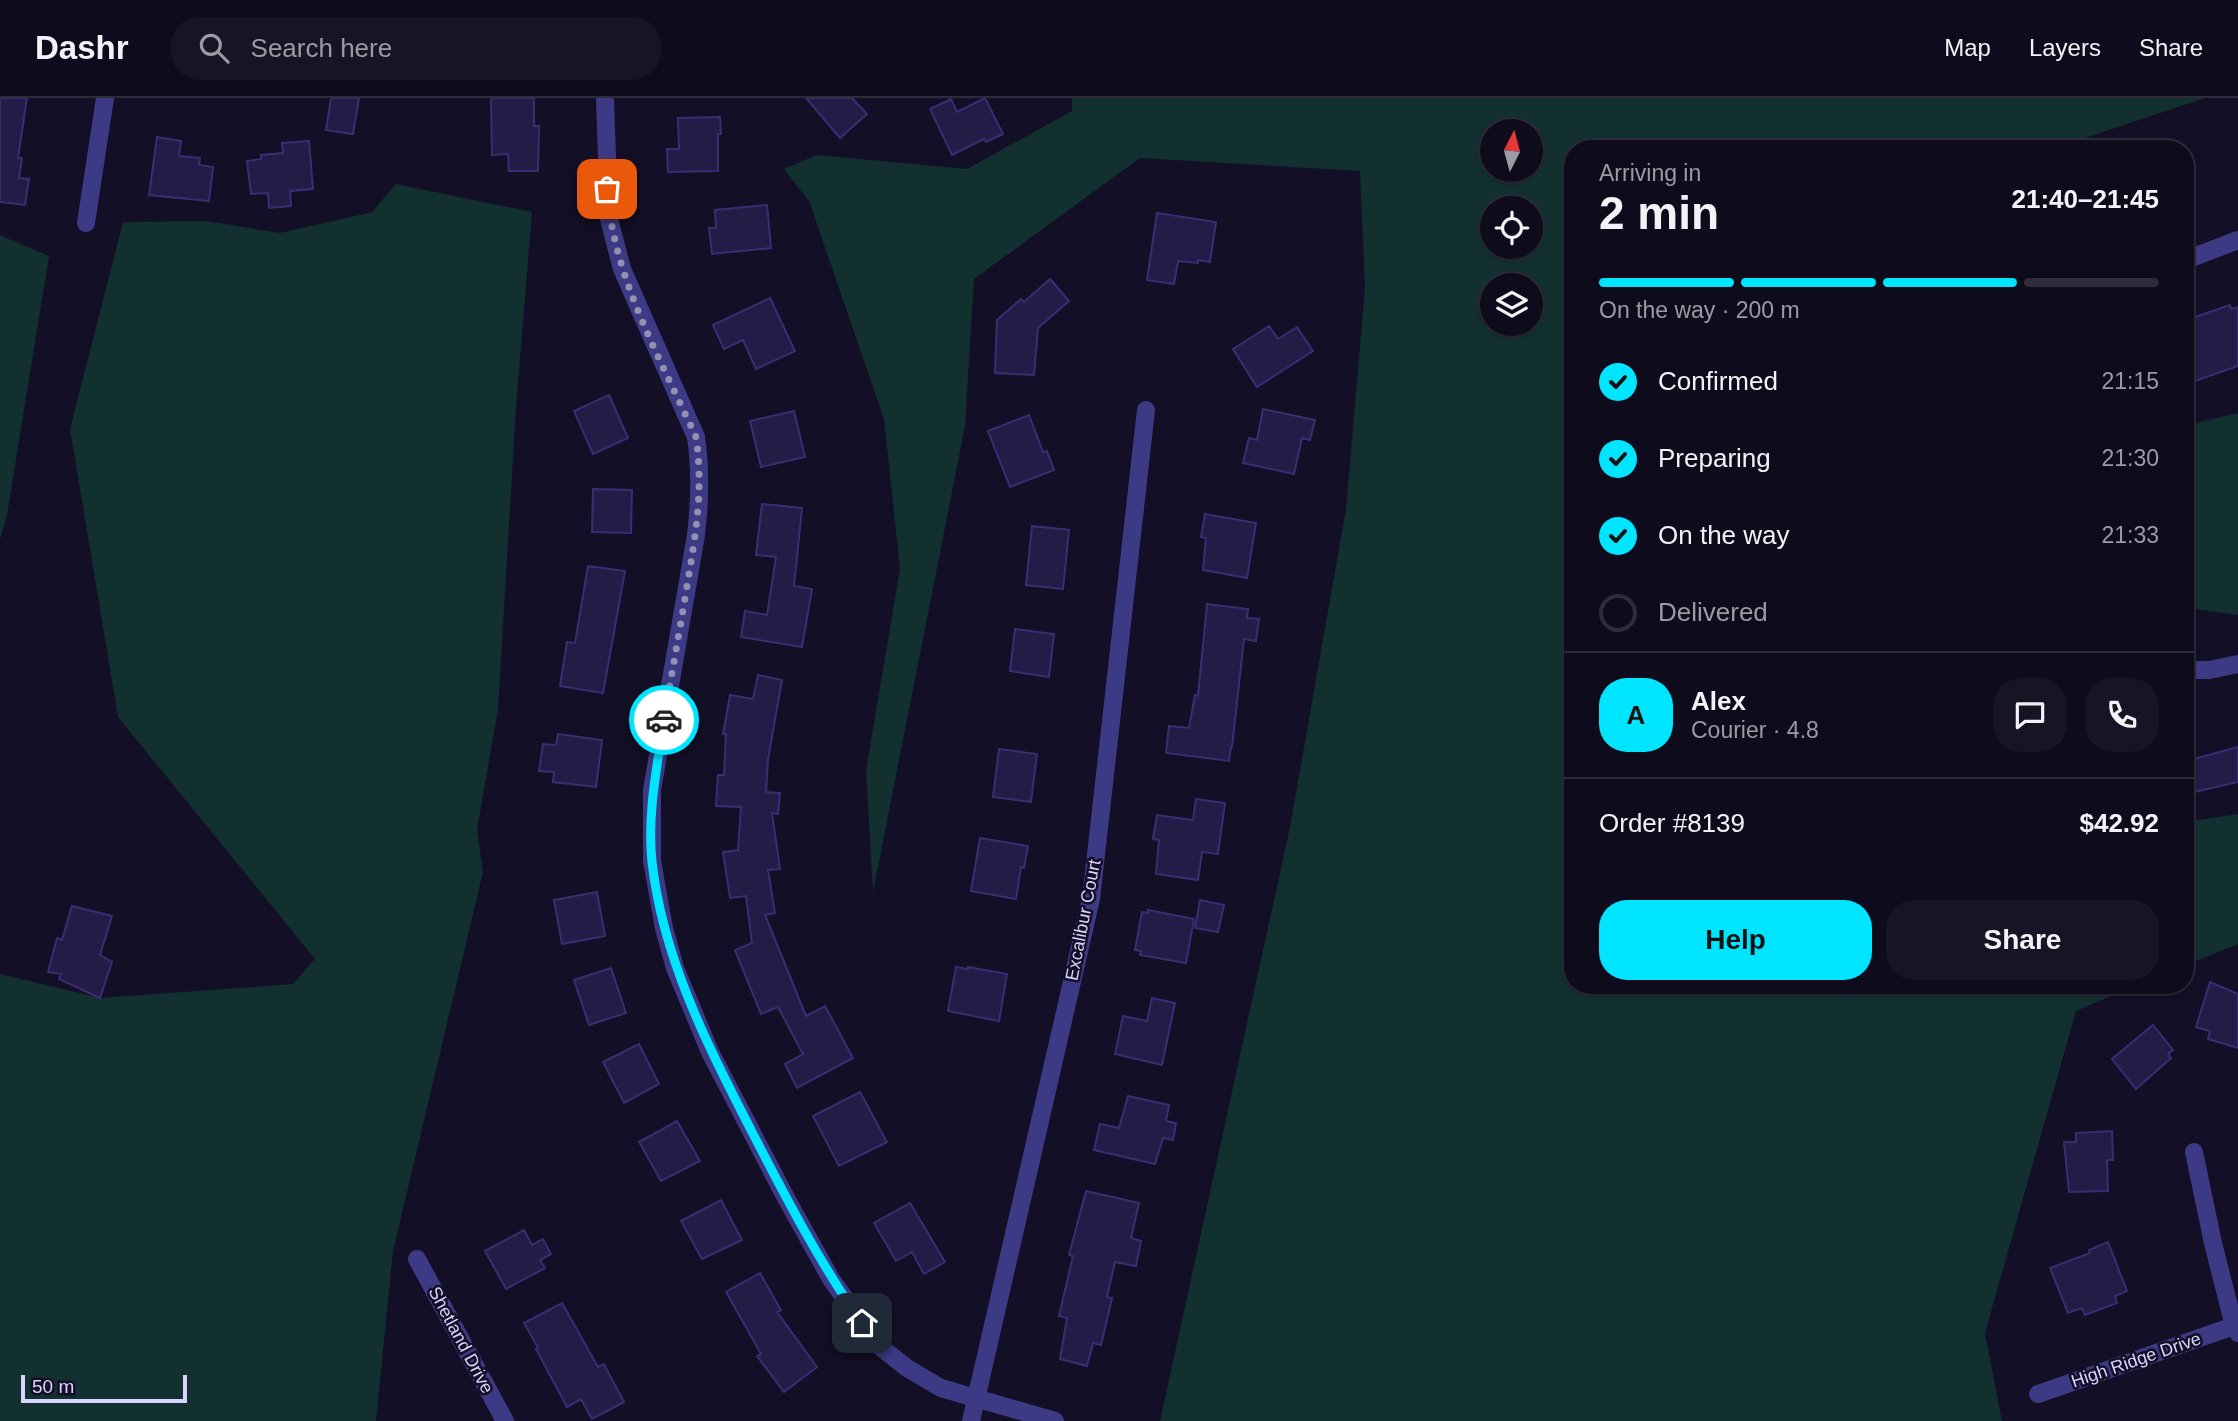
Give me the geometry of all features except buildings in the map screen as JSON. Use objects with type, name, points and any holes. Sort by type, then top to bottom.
[{"type":"street","points":[[86,223],[105,98]]},
{"type":"street","points":[[605,98],[609,219],[622,269],[696,437],[700,467],[701,494],[696,535],[652,790],[652,861],[664,928],[675,968],[710,1052],[786,1198],[831,1279],[878,1345],[907,1368],[940,1388],[1055,1421]]},
{"type":"street","points":[[2194,257],[2238,240]]},
{"type":"street","name":"Excalibur Court","points":[[971,1421],[1091,900],[1146,410]]},
{"type":"street","points":[[2194,670],[2238,664]]},
{"type":"street","points":[[2194,1152],[2213,1243],[2236,1330]]},
{"type":"street","name":"Shetland Drive","points":[[417,1259],[505,1421]]},
{"type":"street","name":"High Ridge Drive","points":[[2038,1394],[2236,1330]]},
{"type":"green space","points":[[1072,98],[2205,98],[2079,140],[1564,140],[1564,994],[2116,994],[2076,1011],[1985,1333],[2002,1421],[1160,1421],[1290,827],[1346,509],[1365,288],[1360,171],[1140,158],[974,279],[965,426],[873,892],[866,770],[900,569],[884,419],[809,201],[784,169],[816,155],[967,169],[1072,111]]},
{"type":"green space","points":[[396,184],[532,212],[516,407],[498,709],[477,830],[483,872],[393,1251],[376,1421],[0,1421],[0,974],[100,998],[293,984],[315,959],[118,717],[70,429],[123,222],[207,221],[280,233],[372,212]]},
{"type":"green space","points":[[0,235],[49,256],[7,515],[0,540]]},
{"type":"green space","points":[[2238,413],[2238,615],[2194,609],[2194,423]]},
{"type":"green space","points":[[2238,814],[2238,944],[2194,962],[2194,821]]},
{"type":"way so far","points":[[607,189],[609,219],[622,269],[696,437],[700,467],[701,494],[696,535],[664,720]]},
{"type":"route","points":[[664,720],[652,790],[652,861],[664,928],[675,968],[710,1052],[786,1198],[831,1279],[862,1323]]}]
